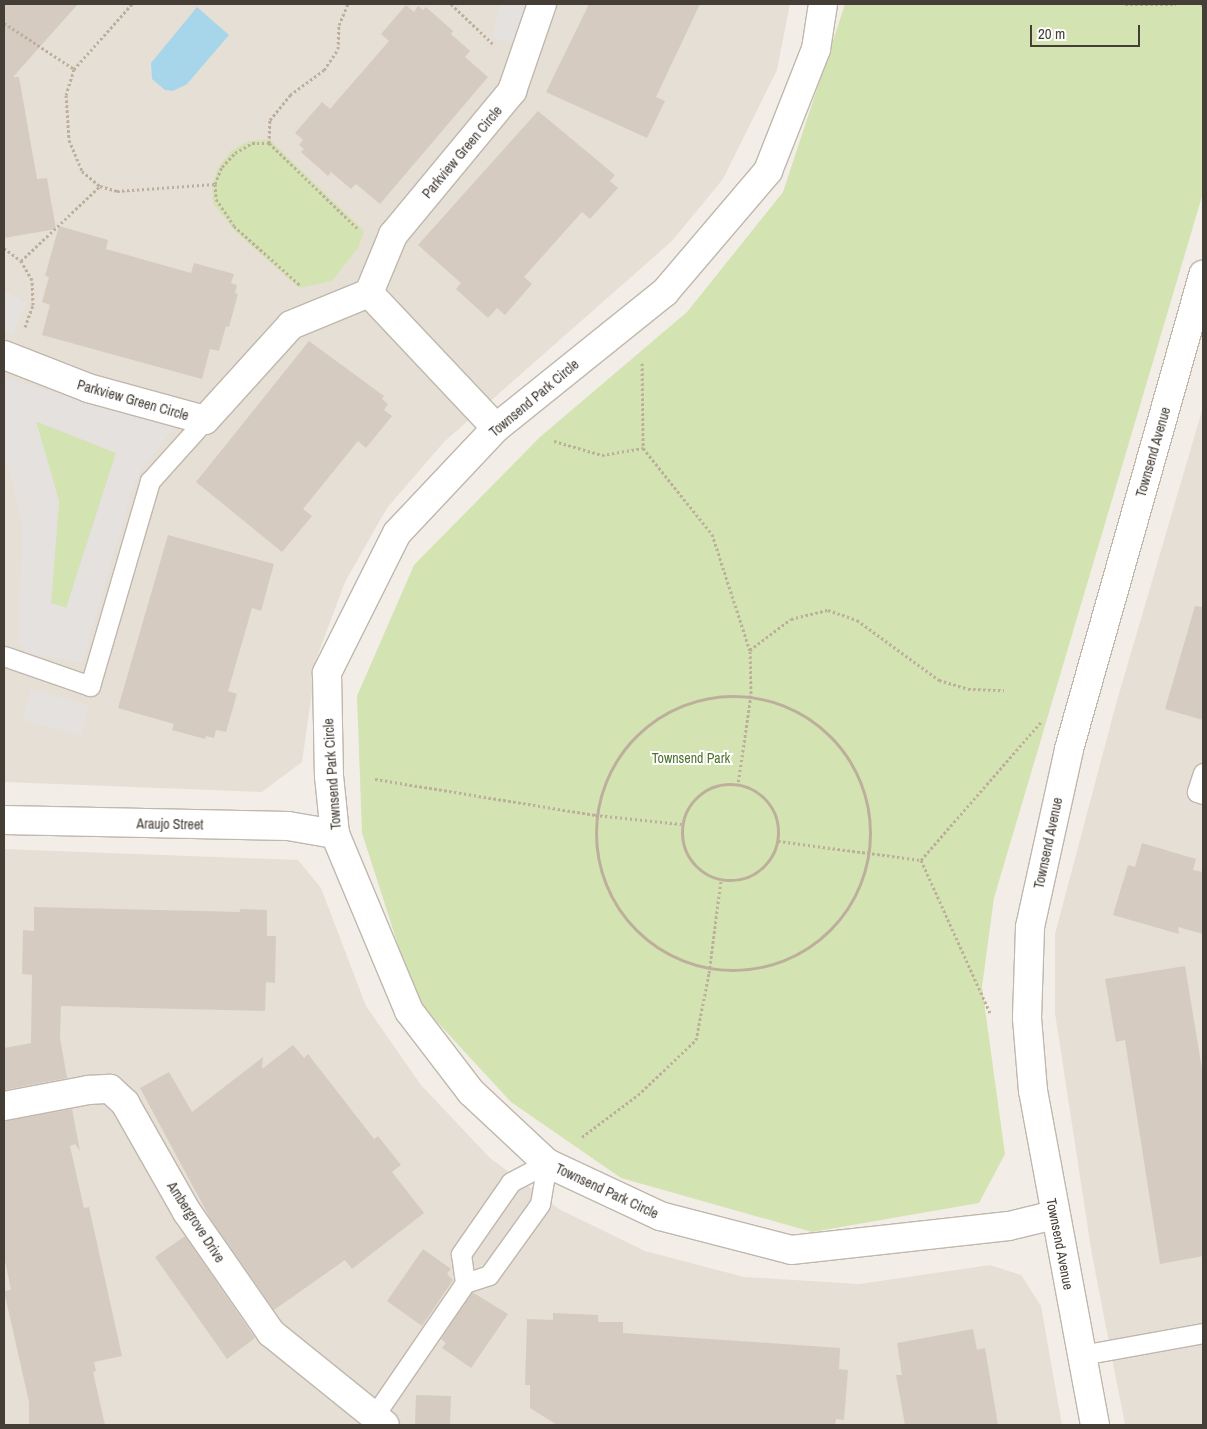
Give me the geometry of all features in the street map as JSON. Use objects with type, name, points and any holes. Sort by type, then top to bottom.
[{"type":"street","name":"Parkview Green Circle","points":[[7,356],[88,388],[205,420],[291,324],[369,294],[393,235],[512,92],[542,4]]},
{"type":"street","name":"Townsend Park Circle","points":[[823,4],[816,49],[768,171],[664,292],[496,428],[397,533],[327,672],[329,776],[335,834],[408,1011],[471,1092],[547,1163],[660,1216],[791,1250],[1009,1226],[1054,1215]]},
{"type":"street","name":"Townsend Avenue","points":[[1095,1425],[1054,1215],[1033,1091],[1027,1018],[1030,927],[1069,749],[1203,275]]},
{"type":"street","points":[[369,294],[496,428]]},
{"type":"street","name":"Araujo Street","points":[[4,820],[288,826],[335,834]]},
{"type":"street","name":"Ambergrove Drive","points":[[4,1106],[88,1090],[110,1089],[125,1103],[187,1212],[271,1333],[380,1421]]},
{"type":"lane","points":[[4,656],[90,686],[150,482],[205,420]]},
{"type":"lane","points":[[1203,773],[1197,792],[1203,794]]},
{"type":"lane","points":[[547,1163],[540,1204],[490,1275],[465,1283],[461,1254],[510,1182],[547,1163]]},
{"type":"lane","name":"Ambergrove Drive","points":[[380,1421],[465,1283]]},
{"type":"lane","points":[[1082,1355],[1203,1333]]},
{"type":"path","points":[[132,4],[74,69],[66,95],[69,140],[82,171],[100,186],[117,192],[215,184]]},
{"type":"path","points":[[268,144],[270,120],[290,95],[324,70],[338,49],[339,25],[348,4]]},
{"type":"path","points":[[451,4],[520,69]]},
{"type":"path","points":[[1125,4],[1176,4]]},
{"type":"path","points":[[4,23],[74,69]]},
{"type":"path","points":[[323,312],[298,282],[234,226],[216,199],[215,184],[222,167],[235,153],[252,143],[268,144],[365,236],[393,235]]},
{"type":"path","points":[[22,261],[100,186]]},
{"type":"path","points":[[4,248],[22,261],[32,280],[33,305],[7,356]]},
{"type":"path","points":[[642,363],[643,448],[712,534],[750,651],[751,695],[738,784]]},
{"type":"path","points":[[554,440],[602,455],[643,448]]},
{"type":"path","points":[[750,651],[791,619],[828,610],[857,620],[939,680],[968,689],[1004,690]]},
{"type":"path","points":[[751,695],[801,712],[841,745],[867,793],[872,852],[854,902],[817,942],[767,964],[709,973],[660,953],[621,914],[597,865],[596,815],[614,762],[650,724],[698,702],[751,695]]},
{"type":"path","points":[[920,860],[1048,715]]},
{"type":"path","points":[[375,779],[596,815],[682,824]]},
{"type":"path","points":[[738,784],[756,792],[770,804],[777,822],[778,841],[771,859],[757,872],[740,880],[721,880],[704,874],[690,860],[682,843],[682,824],[689,806],[702,792],[720,785],[738,784]]},
{"type":"path","points":[[778,841],[872,852],[920,860]]},
{"type":"path","points":[[920,860],[990,1013]]},
{"type":"path","points":[[582,1137],[638,1095],[696,1040],[709,973],[721,880]]},
{"type":"shaded area","points":[[4,4],[790,4],[777,70],[723,179],[672,241],[444,442],[387,508],[345,582],[317,657],[302,762],[262,792],[4,782]]},
{"type":"shaded area","points":[[500,4],[525,4],[513,45],[492,36]]},
{"type":"shaded area","points":[[4,290],[26,303],[13,335],[4,330]]},
{"type":"shaded area","points":[[4,378],[175,426],[142,469],[133,488],[82,663],[26,653],[19,641],[22,524],[12,480],[4,460]],"holes":[[[36,421],[116,453],[66,608],[51,603],[59,501]]]},
{"type":"shaded area","points":[[1203,407],[1203,1425],[1125,1425],[1092,1255],[1055,1013],[1055,934],[1116,704]]},
{"type":"shaded area","points":[[31,689],[89,705],[80,736],[22,720]]},
{"type":"shaded area","points":[[4,849],[298,860],[321,888],[366,1006],[421,1085],[490,1158],[559,1209],[645,1251],[744,1277],[859,1284],[990,1265],[1021,1275],[1041,1306],[1062,1425],[4,1425]]},
{"type":"green space","name":"Townsend Park","points":[[845,4],[1203,4],[1203,193],[994,898],[982,987],[1005,1154],[979,1203],[812,1232],[621,1178],[511,1102],[415,998],[362,833],[357,696],[414,565],[540,437],[687,312],[783,192]]},
{"type":"green space","points":[[269,139],[364,231],[358,248],[332,281],[299,288],[235,231],[213,203],[212,185],[218,168],[231,151],[249,141]]},
{"type":"green space","points":[[35,421],[116,453],[67,608],[51,603],[59,501]]},
{"type":"water","points":[[197,7],[229,35],[187,84],[173,91],[165,90],[152,79],[151,63]]},
{"type":"building","points":[[4,4],[78,4],[13,77],[19,77],[37,179],[47,178],[56,229],[4,238]]},
{"type":"building","points":[[589,4],[700,4],[656,97],[665,101],[647,138],[546,92]]},
{"type":"building","points":[[406,5],[414,12],[418,6],[423,10],[426,7],[453,31],[451,34],[470,51],[465,57],[488,77],[380,204],[356,184],[351,189],[331,172],[328,176],[301,152],[304,149],[299,145],[303,140],[295,133],[322,102],[330,109],[389,41],[381,34]]},
{"type":"building","points":[[538,111],[615,175],[610,181],[618,188],[590,219],[582,212],[524,277],[532,284],[505,315],[497,308],[488,318],[456,289],[461,283],[418,245]]},
{"type":"building","points":[[59,226],[108,240],[106,249],[191,273],[194,263],[234,274],[231,283],[237,285],[235,293],[238,294],[229,327],[226,326],[219,351],[210,349],[202,379],[42,335],[50,305],[42,302],[49,277],[45,276]]},
{"type":"building","points":[[309,341],[384,396],[382,399],[388,404],[384,410],[392,416],[366,448],[358,441],[303,509],[312,516],[282,552],[196,482]]},
{"type":"building","points":[[168,535],[274,564],[261,611],[252,608],[228,691],[237,694],[226,732],[216,730],[214,738],[206,736],[205,739],[172,730],[174,724],[118,708]]},
{"type":"building","points":[[1195,606],[1203,607],[1203,720],[1165,709]]},
{"type":"building","points":[[1142,843],[1196,859],[1193,870],[1203,872],[1203,934],[1178,927],[1179,934],[1113,915],[1128,865],[1135,867]]},
{"type":"building","points":[[34,907],[240,912],[240,909],[267,910],[267,936],[276,936],[275,983],[266,982],[265,1011],[61,1006],[60,1038],[67,1078],[4,1090],[4,1048],[31,1043],[32,975],[22,974],[23,930],[34,931]]},
{"type":"building","points":[[1185,966],[1203,1075],[1203,1256],[1160,1264],[1125,1040],[1116,1042],[1105,979]]},
{"type":"building","points":[[293,1045],[304,1058],[308,1054],[374,1139],[378,1136],[401,1165],[392,1172],[424,1213],[352,1269],[345,1260],[274,1310],[210,1218],[140,1088],[169,1072],[192,1112],[263,1057],[262,1069]]},
{"type":"building","points":[[72,1109],[80,1151],[75,1144],[70,1146],[84,1208],[89,1207],[122,1356],[94,1362],[96,1371],[93,1372],[105,1425],[29,1425],[29,1402],[4,1291],[11,1290],[4,1256],[4,1121]]},
{"type":"building","points":[[185,1236],[255,1338],[227,1359],[155,1257]]},
{"type":"building","points":[[423,1249],[451,1269],[447,1274],[453,1280],[422,1326],[387,1301]]},
{"type":"building","points":[[472,1292],[508,1314],[471,1368],[442,1348],[446,1343],[441,1339]]},
{"type":"building","points":[[553,1313],[598,1315],[598,1322],[623,1322],[623,1333],[840,1348],[839,1369],[848,1370],[844,1420],[836,1419],[835,1425],[557,1425],[530,1408],[530,1385],[525,1385],[527,1319],[553,1320]]},
{"type":"building","points":[[973,1329],[977,1350],[985,1348],[998,1425],[905,1425],[896,1375],[902,1375],[897,1343]]},
{"type":"building","points":[[416,1395],[451,1396],[450,1425],[415,1425]]}]
